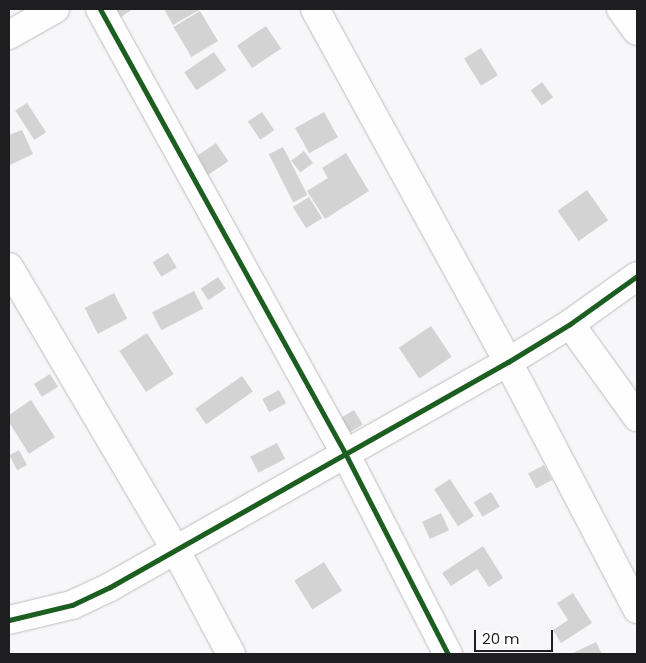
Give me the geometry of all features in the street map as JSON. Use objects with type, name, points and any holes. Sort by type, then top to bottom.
[{"type":"street","points":[[9,35],[55,9]]},
{"type":"street","points":[[100,9],[346,453],[448,654]]},
{"type":"street","points":[[315,9],[508,362],[637,609]]},
{"type":"street","points":[[621,9],[637,31]]},
{"type":"street","points":[[9,267],[175,549],[231,654]]},
{"type":"street","points":[[9,620],[72,605],[175,549],[508,362],[570,324],[637,276]]},
{"type":"street","points":[[570,324],[637,417]]},
{"type":"building","points":[[116,9],[133,9],[121,17]]},
{"type":"building","points":[[169,9],[201,9],[173,25],[165,11]]},
{"type":"building","points":[[200,11],[218,41],[191,57],[173,27]]},
{"type":"building","points":[[266,26],[281,48],[252,68],[237,46]]},
{"type":"building","points":[[481,48],[498,75],[481,86],[464,59]]},
{"type":"building","points":[[214,52],[226,70],[196,90],[184,72]]},
{"type":"building","points":[[542,82],[553,97],[542,106],[531,90]]},
{"type":"building","points":[[27,103],[46,132],[34,140],[15,111]]},
{"type":"building","points":[[262,112],[274,130],[260,140],[248,122]]},
{"type":"building","points":[[324,112],[338,137],[309,153],[295,128]]},
{"type":"building","points":[[22,130],[33,154],[10,165],[9,135]]},
{"type":"building","points":[[216,143],[228,161],[208,175],[195,157]]},
{"type":"building","points":[[283,147],[308,195],[293,202],[269,154]]},
{"type":"building","points":[[304,151],[313,163],[300,173],[291,161]]},
{"type":"building","points":[[346,153],[369,191],[325,219],[307,191],[328,178],[322,168]]},
{"type":"building","points":[[587,190],[608,220],[579,241],[558,211]]},
{"type":"building","points":[[309,197],[322,218],[306,228],[293,207]]},
{"type":"building","points":[[168,253],[177,268],[161,277],[153,262]]},
{"type":"building","points":[[218,277],[226,289],[208,300],[201,289]]},
{"type":"building","points":[[194,291],[203,309],[161,330],[152,312]]},
{"type":"building","points":[[114,293],[127,319],[98,334],[85,308]]},
{"type":"building","points":[[431,326],[452,357],[419,378],[399,348]]},
{"type":"building","points":[[147,333],[174,374],[146,392],[119,351]]},
{"type":"building","points":[[50,374],[58,387],[42,397],[34,384]]},
{"type":"building","points":[[242,376],[253,392],[206,424],[195,409]]},
{"type":"building","points":[[279,390],[286,403],[269,412],[262,399]]},
{"type":"building","points":[[31,400],[55,437],[29,454],[9,422],[9,415]]},
{"type":"building","points":[[354,410],[363,425],[346,434],[338,420]]},
{"type":"building","points":[[277,443],[285,459],[258,473],[250,457]]},
{"type":"building","points":[[19,450],[27,465],[17,470],[9,455]]},
{"type":"building","points":[[544,465],[552,480],[536,488],[528,473]]},
{"type":"building","points":[[450,479],[474,516],[458,526],[434,489]]},
{"type":"building","points":[[491,492],[500,507],[483,517],[474,502]]},
{"type":"building","points":[[441,513],[449,530],[430,539],[422,522]]},
{"type":"building","points":[[483,546],[503,578],[489,587],[477,569],[451,586],[442,573]]},
{"type":"building","points":[[324,562],[342,591],[312,609],[294,581]]},
{"type":"building","points":[[573,593],[592,623],[561,643],[553,630],[568,620],[557,603]]},
{"type":"building","points":[[596,642],[602,654],[571,654]]},
{"type":"cycle path","points":[[100,9],[345,453],[448,654]]},
{"type":"cycle path","points":[[9,620],[72,605],[110,587],[508,362],[570,324],[637,276]]}]
